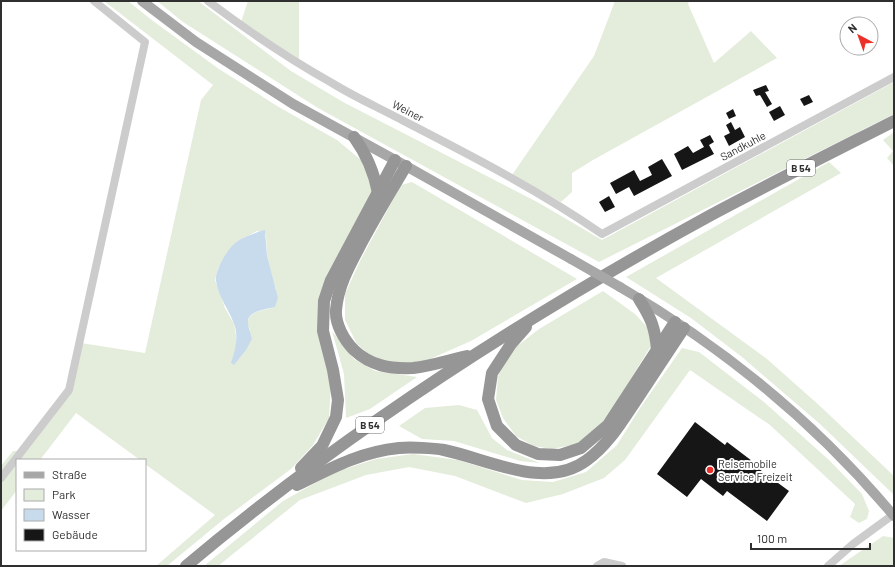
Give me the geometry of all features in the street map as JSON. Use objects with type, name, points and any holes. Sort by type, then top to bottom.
[{"type":"highway","name":"B 54","points":[[186,566],[269,499],[383,416],[474,355],[629,261],[716,213],[894,121]]},
{"type":"highway","points":[[354,137],[364,150],[369,161],[375,177],[378,193]]},
{"type":"highway","points":[[269,499],[322,446],[336,417],[338,400],[333,370],[323,331],[324,301],[331,280],[395,160]]},
{"type":"highway","points":[[406,166],[376,216],[347,271],[340,291],[336,311],[340,331],[350,345],[361,356],[383,367],[414,368],[474,355]]},
{"type":"highway","points":[[639,299],[648,314],[655,331],[658,350]]},
{"type":"highway","points":[[536,317],[511,344],[492,373],[488,399],[497,426],[516,445],[538,454],[560,455],[582,448],[608,425],[658,350],[680,325]]},
{"type":"highway","points":[[269,499],[341,463],[366,454],[400,448],[443,450],[525,472],[548,474],[568,470],[586,461],[609,440],[680,325]]},
{"type":"main road","points":[[142,1],[202,46],[293,104],[571,259],[620,287],[680,325],[761,384],[805,423],[894,515]]},
{"type":"street","points":[[1,478],[69,390],[145,42],[94,1]]},
{"type":"street","name":"Weiner","points":[[208,1],[252,33],[332,84],[469,155],[543,196],[570,211],[602,234]]},
{"type":"street","name":"Sandkuhle","points":[[602,234],[894,77]]},
{"type":"street","points":[[828,566],[853,544],[894,515]]},
{"type":"street","points":[[597,566],[604,562],[622,566]]},
{"type":"green space","points":[[104,1],[128,1],[219,69],[277,106],[337,140],[367,165],[373,179],[371,194],[326,276],[320,301],[331,381],[329,418],[313,445],[291,469],[224,519],[167,566],[156,566],[215,515],[146,465],[146,459],[139,459],[76,413],[41,459],[16,459],[16,491],[1,511],[1,466],[13,451],[19,451],[69,393],[81,343],[145,353],[201,100],[213,85]],"holes":[[[257,231],[266,234],[267,256],[276,289],[275,307],[256,312],[250,316],[247,322],[250,330],[232,363],[236,348],[236,335],[234,324],[225,308],[215,280],[218,268],[235,243]]]},
{"type":"green space","points":[[157,1],[198,1],[291,71],[343,102],[539,203],[602,240],[894,82],[894,114],[599,262],[318,108],[183,22]]},
{"type":"green space","points":[[248,1],[299,1],[299,59],[241,22]]},
{"type":"green space","points":[[615,1],[689,1],[688,4],[714,63],[751,31],[777,58],[572,173],[572,192],[561,202],[512,175],[594,56]]},
{"type":"green space","points":[[894,132],[894,166],[887,158],[893,151],[883,140]]},
{"type":"green space","points":[[829,162],[841,173],[656,278],[767,359],[820,406],[894,476],[894,495],[820,424],[742,357],[691,318],[626,277]]},
{"type":"green space","points":[[412,182],[577,279],[471,341],[430,359],[413,364],[379,363],[357,344],[345,320],[345,294],[360,261],[401,185]]},
{"type":"green space","points":[[603,291],[635,314],[648,328],[651,346],[602,425],[581,443],[552,449],[534,446],[516,436],[503,418],[496,400],[498,377],[504,359],[516,347],[539,329]]},
{"type":"green space","points":[[332,331],[354,359],[375,371],[417,377],[370,409],[346,418],[344,374]]},
{"type":"green space","points":[[682,348],[699,352],[764,402],[829,460],[862,494],[869,511],[867,519],[859,523],[850,517],[855,504],[770,425],[690,370],[625,460],[604,478],[563,494],[526,503],[455,476],[409,467],[366,475],[300,500],[218,566],[204,566],[283,501],[335,472],[376,459],[413,454],[458,460],[522,480],[553,482],[586,472],[617,445],[640,408]]},
{"type":"green space","points":[[459,405],[477,410],[492,438],[507,450],[540,463],[520,461],[454,441],[422,439],[399,426],[425,408]]},
{"type":"green space","points":[[883,536],[894,538],[894,566],[839,566]]},
{"type":"water","points":[[265,230],[267,256],[278,298],[275,307],[258,311],[249,318],[248,324],[252,339],[246,350],[234,365],[231,363],[236,344],[236,333],[232,319],[217,287],[217,272],[225,256],[236,242]]},
{"type":"building","points":[[766,85],[769,91],[765,92],[772,104],[767,107],[760,95],[756,96],[753,90]]},
{"type":"building","points":[[809,95],[813,102],[804,106],[800,99]]},
{"type":"building","points":[[780,106],[785,115],[774,121],[769,112]]},
{"type":"building","points":[[733,109],[736,116],[729,119],[726,113]]},
{"type":"building","points":[[731,122],[735,130],[740,127],[745,137],[729,146],[724,136],[730,133],[726,125]]},
{"type":"building","points":[[710,135],[714,142],[709,145],[714,154],[682,170],[674,154],[688,146],[693,153],[704,147],[700,140]]},
{"type":"building","points":[[662,159],[672,176],[634,196],[629,187],[616,194],[610,183],[634,170],[640,181],[652,175],[648,167]]},
{"type":"building","points":[[609,196],[615,207],[605,212],[599,202]]},
{"type":"building","name":"Reisemobile Service Freizeit","points":[[695,422],[725,445],[727,442],[756,464],[755,466],[789,491],[767,521],[727,491],[723,496],[701,479],[687,497],[657,474]]},
{"type":"place","name":"Reisemobile Service Freizeit","points":[[710,470]]}]
